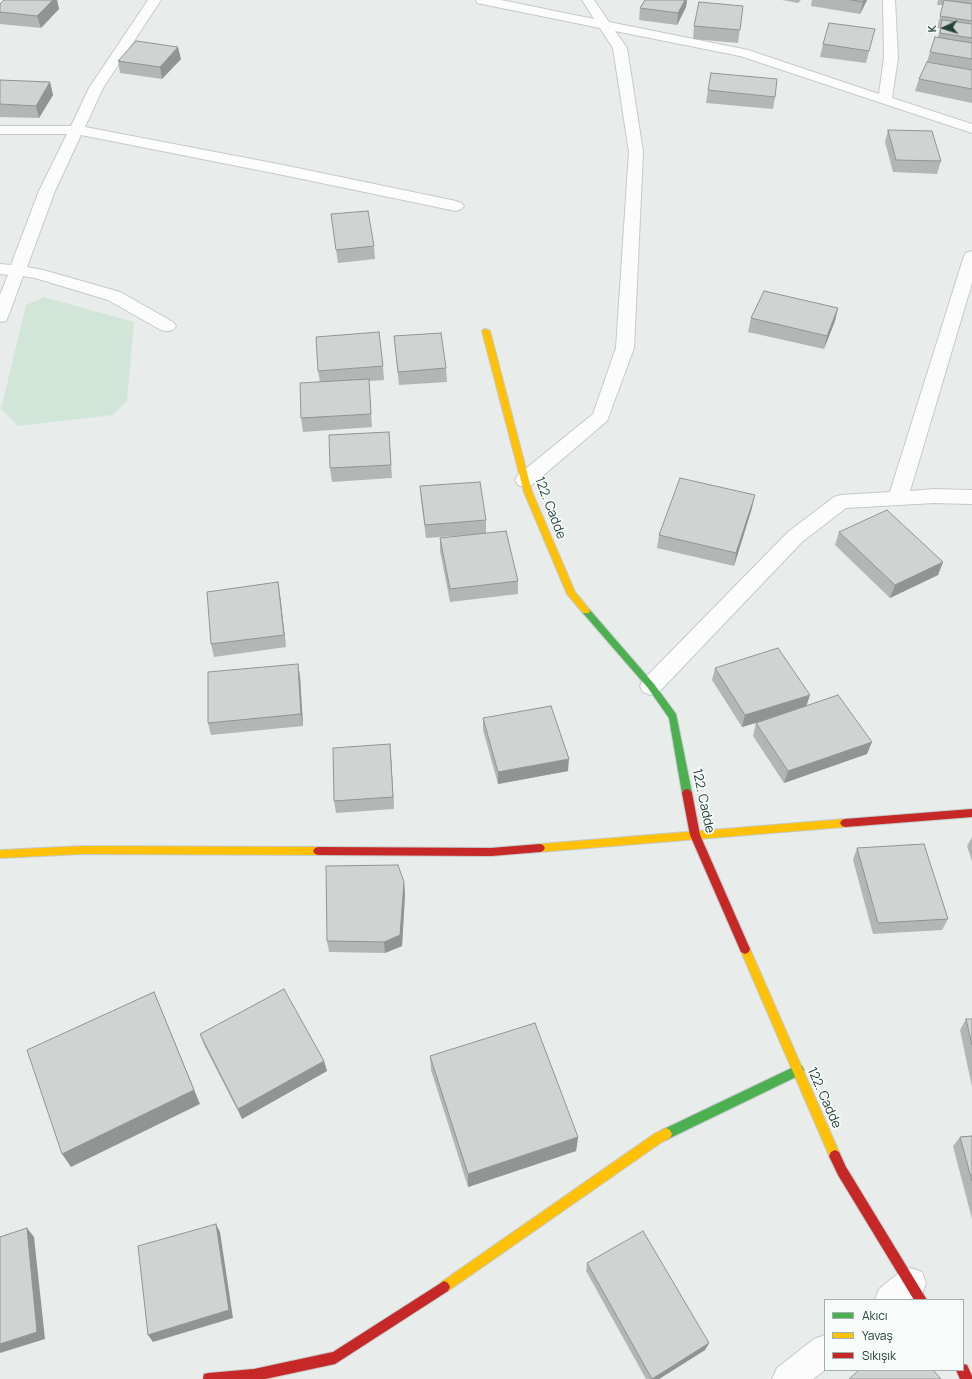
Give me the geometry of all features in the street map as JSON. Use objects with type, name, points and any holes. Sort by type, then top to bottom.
[{"type":"street","points":[[0,318],[47,191],[96,88],[155,0]]},
{"type":"street","points":[[482,0],[743,53],[972,129]]},
{"type":"street","points":[[525,480],[601,417],[625,348],[636,152],[620,48],[588,0]]},
{"type":"street","points":[[885,101],[891,58],[889,0]]},
{"type":"street","points":[[0,130],[76,130],[283,170],[456,206]]},
{"type":"street","points":[[898,499],[972,256]]},
{"type":"street","points":[[0,269],[37,273],[114,296],[167,326]]},
{"type":"street","name":"122. Cadde","points":[[486,331],[528,492],[571,594],[651,686],[673,717],[695,836],[842,1171],[907,1294]]},
{"type":"street","points":[[651,686],[727,606],[801,533],[841,502],[934,496],[972,498]]},
{"type":"street","points":[[0,854],[82,850],[490,852],[972,813]]},
{"type":"street","points":[[209,1379],[254,1375],[335,1358],[435,1294],[658,1138],[798,1070]]},
{"type":"street","points":[[788,1379],[824,1351]]},
{"type":"green space","points":[[44,297],[134,322],[127,401],[113,415],[18,426],[1,409],[26,305]]},
{"type":"building","points":[[4,0],[53,0],[37,16],[0,12],[0,4]]},
{"type":"building","points":[[645,0],[685,0],[678,13],[640,8]]},
{"type":"building","points":[[851,0],[864,0],[863,2]]},
{"type":"building","points":[[944,0],[972,4],[972,21],[940,16]]},
{"type":"building","points":[[699,2],[743,6],[740,30],[694,26]]},
{"type":"building","points":[[942,20],[972,24],[972,38],[940,33]]},
{"type":"building","points":[[829,23],[875,29],[869,51],[823,44]]},
{"type":"building","points":[[935,37],[972,43],[972,59],[930,52]]},
{"type":"building","points":[[136,41],[178,47],[160,67],[118,61]]},
{"type":"building","points":[[927,62],[972,70],[972,89],[919,79]]},
{"type":"building","points":[[711,73],[777,79],[775,97],[708,90]]},
{"type":"building","points":[[0,80],[50,82],[36,106],[0,104]]},
{"type":"building","points":[[888,130],[932,131],[941,161],[896,160]]},
{"type":"building","points":[[368,211],[374,246],[336,250],[331,214]]},
{"type":"building","points":[[764,291],[838,308],[827,336],[751,318]]},
{"type":"building","points":[[379,332],[383,366],[318,371],[316,337]]},
{"type":"building","points":[[441,333],[446,368],[398,372],[394,336]]},
{"type":"building","points":[[369,379],[371,414],[301,418],[300,383]]},
{"type":"building","points":[[389,432],[391,465],[330,468],[329,435]]},
{"type":"building","points":[[680,478],[755,495],[736,553],[659,535]]},
{"type":"building","points":[[480,482],[486,520],[425,525],[420,486]]},
{"type":"building","points":[[887,510],[943,562],[895,585],[839,532]]},
{"type":"building","points":[[506,531],[518,581],[450,589],[440,538]]},
{"type":"building","points":[[278,582],[284,635],[211,644],[207,592]]},
{"type":"building","points":[[778,648],[810,695],[745,715],[715,668]]},
{"type":"building","points":[[298,664],[301,714],[208,723],[208,672]]},
{"type":"building","points":[[838,695],[872,742],[788,771],[756,723]]},
{"type":"building","points":[[551,706],[569,759],[498,772],[483,718]]},
{"type":"building","points":[[390,744],[393,797],[334,801],[333,748]]},
{"type":"building","points":[[924,844],[948,919],[878,923],[857,848]]},
{"type":"building","points":[[398,865],[404,882],[400,935],[384,942],[327,941],[326,866]]},
{"type":"building","points":[[284,989],[324,1061],[238,1109],[200,1034]]},
{"type":"building","points":[[154,992],[194,1090],[62,1154],[27,1050]]},
{"type":"building","points":[[966,1019],[972,1019],[972,1045]]},
{"type":"building","points":[[535,1023],[578,1137],[468,1174],[430,1056]]},
{"type":"building","points":[[972,1136],[972,1181],[960,1137]]},
{"type":"building","points":[[216,1224],[229,1310],[148,1335],[138,1246]]},
{"type":"building","points":[[27,1228],[37,1332],[0,1344],[0,1237]]},
{"type":"building","points":[[643,1231],[709,1343],[652,1379],[587,1263]]},
{"type":"building","points":[[858,1371],[934,1371],[941,1379],[849,1379]]},
{"type":"traffic: fast","points":[[586,611],[651,686],[673,717],[687,793]]},
{"type":"traffic: fast","points":[[666,1134],[798,1070]]},
{"type":"traffic: slow","points":[[486,331],[528,492],[571,594],[586,611]]},
{"type":"traffic: slow","points":[[540,848],[845,823]]},
{"type":"traffic: slow","points":[[0,854],[83,850],[318,851]]},
{"type":"traffic: slow","points":[[745,949],[835,1156]]},
{"type":"traffic: slow","points":[[444,1287],[658,1138],[666,1134]]},
{"type":"traffic: jam","points":[[687,793],[695,835],[745,949]]},
{"type":"traffic: jam","points":[[845,823],[972,813]]},
{"type":"traffic: jam","points":[[318,851],[491,852],[540,848]]},
{"type":"traffic: jam","points":[[835,1156],[842,1171],[920,1299]]},
{"type":"traffic: jam","points":[[209,1379],[254,1375],[335,1358],[444,1287]]},
{"type":"traffic: jam","points":[[963,1371],[967,1379]]}]
